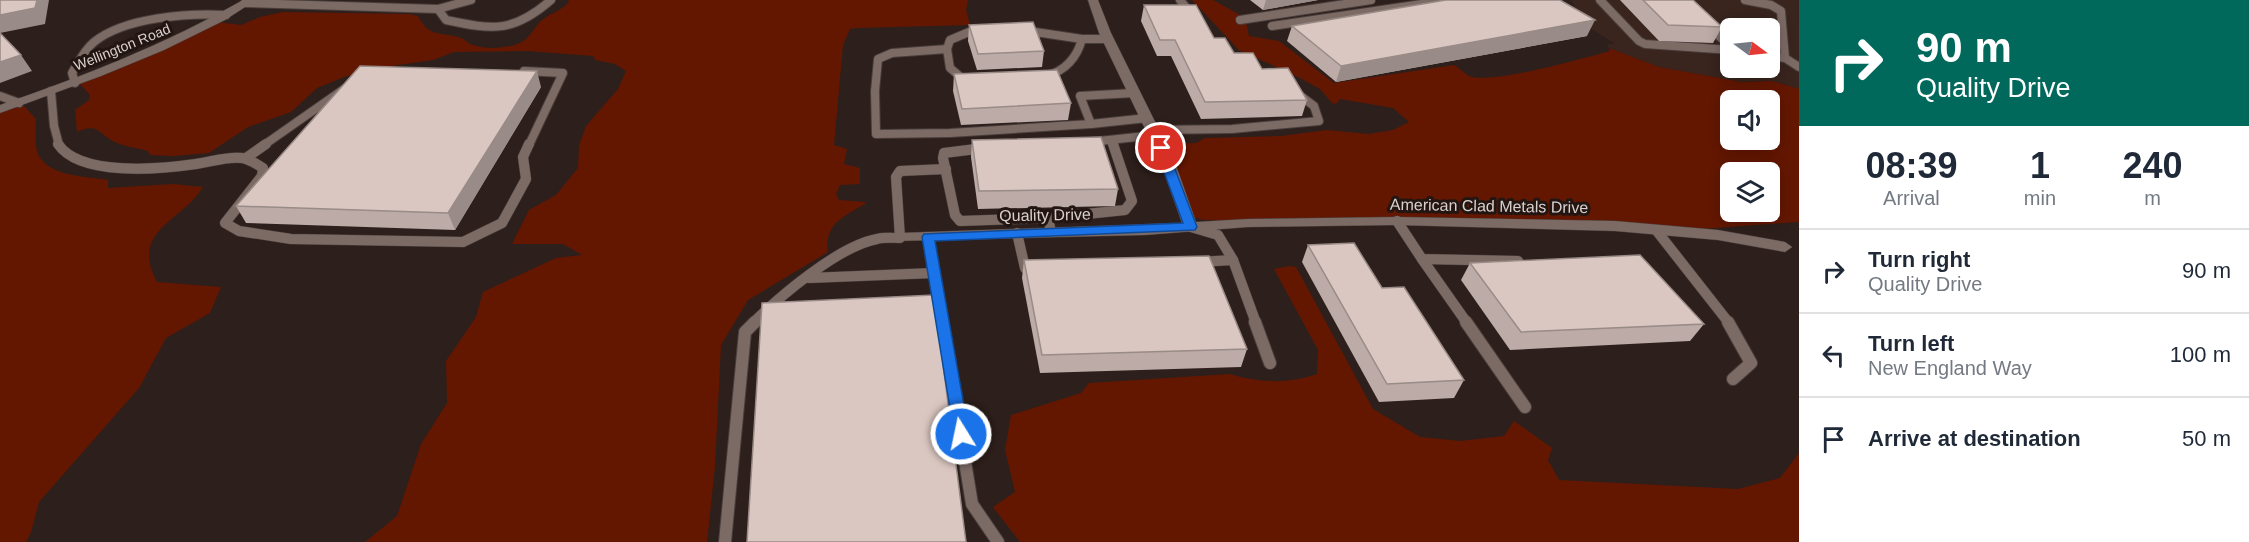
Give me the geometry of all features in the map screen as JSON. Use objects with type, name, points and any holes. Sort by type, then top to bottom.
[{"type":"street","points":[[1093,0],[1108,39],[1167,160],[1191,227]]},
{"type":"street","name":"Wellington Road","points":[[0,109],[75,83],[166,45],[248,2]]},
{"type":"street","name":"American Clad Metals Drive","points":[[1191,227],[1397,221],[1615,226],[1718,235],[1785,247]]},
{"type":"street","name":"Quality Drive","points":[[900,238],[1191,227]]},
{"type":"lane","points":[[248,2],[438,9],[471,0]]},
{"type":"lane","points":[[438,9],[447,20],[502,30],[520,25],[550,0]]},
{"type":"lane","points":[[1180,0],[1201,27]]},
{"type":"lane","points":[[1240,20],[1371,0]]},
{"type":"lane","points":[[1402,0],[1411,6]]},
{"type":"lane","points":[[1272,26],[1449,0]]},
{"type":"lane","points":[[1600,0],[1639,41],[1645,44],[1720,47]]},
{"type":"lane","points":[[1744,0],[1757,0],[1781,11],[1785,58]]},
{"type":"lane","points":[[75,83],[72,72],[94,42],[107,33],[173,17],[196,14],[226,15]]},
{"type":"lane","points":[[1697,16],[1720,38]]},
{"type":"lane","points":[[977,82],[963,79],[950,68],[947,49],[950,40],[969,32],[992,30]]},
{"type":"lane","points":[[1015,30],[1051,33],[1082,39],[1108,39]]},
{"type":"lane","points":[[1040,78],[1054,74],[1075,59],[1082,39]]},
{"type":"lane","points":[[947,49],[892,53],[878,59],[874,91],[876,134],[950,133],[1091,124],[1152,128],[1232,129],[1319,121],[1314,106],[1286,85]]},
{"type":"lane","points":[[1780,57],[1799,67]]},
{"type":"lane","points":[[246,159],[263,168],[262,176],[225,223],[239,231],[291,239],[463,242],[502,224],[526,179],[523,157],[563,73],[516,71]]},
{"type":"lane","points":[[51,91],[54,129],[60,147],[77,159],[99,165],[125,168],[174,167],[246,159],[352,83]]},
{"type":"lane","points":[[1091,124],[1080,96],[1134,93]]},
{"type":"lane","points":[[0,96],[19,103]]},
{"type":"lane","points":[[1078,143],[1112,141],[1152,128]]},
{"type":"lane","points":[[1000,147],[944,153],[955,215],[960,221],[1048,218],[1125,210],[1132,201],[1112,141]]},
{"type":"lane","points":[[725,542],[745,332],[763,313],[808,278],[855,247],[874,239],[900,238],[896,177],[900,171],[946,170]]},
{"type":"lane","points":[[1048,218],[1051,232]]},
{"type":"lane","points":[[1397,221],[1525,407]]},
{"type":"lane","points":[[1191,227],[1218,235],[1233,260],[1270,363]]},
{"type":"lane","points":[[1656,230],[1733,328],[1751,363],[1733,379]]},
{"type":"lane","points":[[1017,233],[1025,268],[1048,268]]},
{"type":"lane","points":[[928,237],[972,504],[998,542]]},
{"type":"lane","points":[[1422,259],[1534,262]]},
{"type":"lane","points":[[1187,262],[1233,260]]},
{"type":"lane","points":[[808,278],[934,273]]},
{"type":"shaded area","points":[[568,0],[968,0],[966,10],[970,25],[850,29],[843,45],[834,145],[847,149],[844,164],[860,168],[860,184],[840,185],[836,194],[839,200],[865,202],[865,204],[843,217],[832,228],[829,234],[828,252],[748,300],[721,345],[715,466],[707,542],[365,542],[397,516],[421,444],[447,403],[446,361],[476,317],[483,292],[556,258],[582,255],[563,244],[512,244],[529,210],[556,195],[578,168],[579,145],[586,126],[618,89],[626,71],[615,64],[595,60],[593,56],[528,51],[454,52],[433,60],[378,68],[344,77],[317,88],[291,112],[248,127],[209,153],[173,156],[150,155],[148,151],[115,142],[95,129],[90,128],[77,132],[75,110],[89,100],[90,95],[78,82],[218,22],[241,25],[260,17],[283,12],[409,14],[418,16],[427,28],[436,33],[461,38],[479,47],[501,48],[522,42],[542,20],[563,7],[569,2]]},
{"type":"shaded area","points":[[1192,0],[1213,0],[1240,15],[1246,22],[1249,36],[1279,41],[1334,83],[1454,65],[1469,76],[1497,77],[1560,64],[1610,51],[1609,48],[1659,67],[1742,82],[1772,81],[1799,89],[1799,222],[1688,230],[1611,225],[1204,220],[1188,216],[1159,144],[1196,143],[1205,138],[1281,136],[1327,130],[1368,134],[1393,130],[1409,122],[1393,108],[1340,99],[1336,104],[1332,103],[1320,89],[1239,50]]},
{"type":"shaded area","points":[[1571,0],[1799,0],[1799,89],[1772,81],[1742,82],[1659,67],[1609,48],[1607,45],[1614,43],[1585,25]]},
{"type":"shaded area","points":[[21,103],[36,119],[36,148],[39,156],[45,163],[60,172],[108,180],[108,188],[173,184],[203,187],[194,199],[154,238],[149,250],[150,264],[157,282],[221,287],[210,313],[166,338],[139,388],[39,502],[26,542],[0,542],[0,110]]},
{"type":"shaded area","points":[[1296,267],[1373,409],[1420,437],[1460,441],[1504,436],[1514,421],[1552,448],[1548,460],[1559,480],[1738,489],[1780,478],[1799,453],[1799,542],[1020,542],[993,507],[1015,492],[1005,450],[1011,415],[1081,393],[1089,383],[1230,374],[1263,381],[1284,381],[1317,374],[1318,350],[1274,269]]},
{"type":"building","points":[[0,0],[37,0],[35,8],[0,15]]},
{"type":"building","points":[[1446,0],[1560,0],[1595,20],[1341,66],[1292,26]]},
{"type":"building","points":[[1643,0],[1693,0],[1720,27],[1668,25]]},
{"type":"building","points":[[1144,5],[1196,5],[1214,38],[1225,38],[1234,53],[1253,53],[1262,69],[1288,68],[1307,100],[1205,102],[1175,40],[1160,40]]},
{"type":"building","points":[[1033,22],[1044,51],[978,54],[969,25]]},
{"type":"building","points":[[0,33],[21,55],[0,62]]},
{"type":"building","points":[[360,66],[537,71],[448,213],[236,206]]},
{"type":"building","points":[[1057,70],[1071,103],[962,109],[954,74]]},
{"type":"building","points":[[1101,137],[1118,189],[979,191],[972,140]]},
{"type":"building","points":[[1354,243],[1382,288],[1404,287],[1464,380],[1387,384],[1308,245]]},
{"type":"building","points":[[1640,255],[1704,324],[1521,332],[1470,263]]},
{"type":"building","points":[[1209,256],[1247,349],[1042,355],[1024,260]]},
{"type":"building","points":[[934,295],[966,542],[747,542],[762,303]]},
{"type":"route","points":[[961,434],[928,237],[1191,227],[1161,148]]}]
